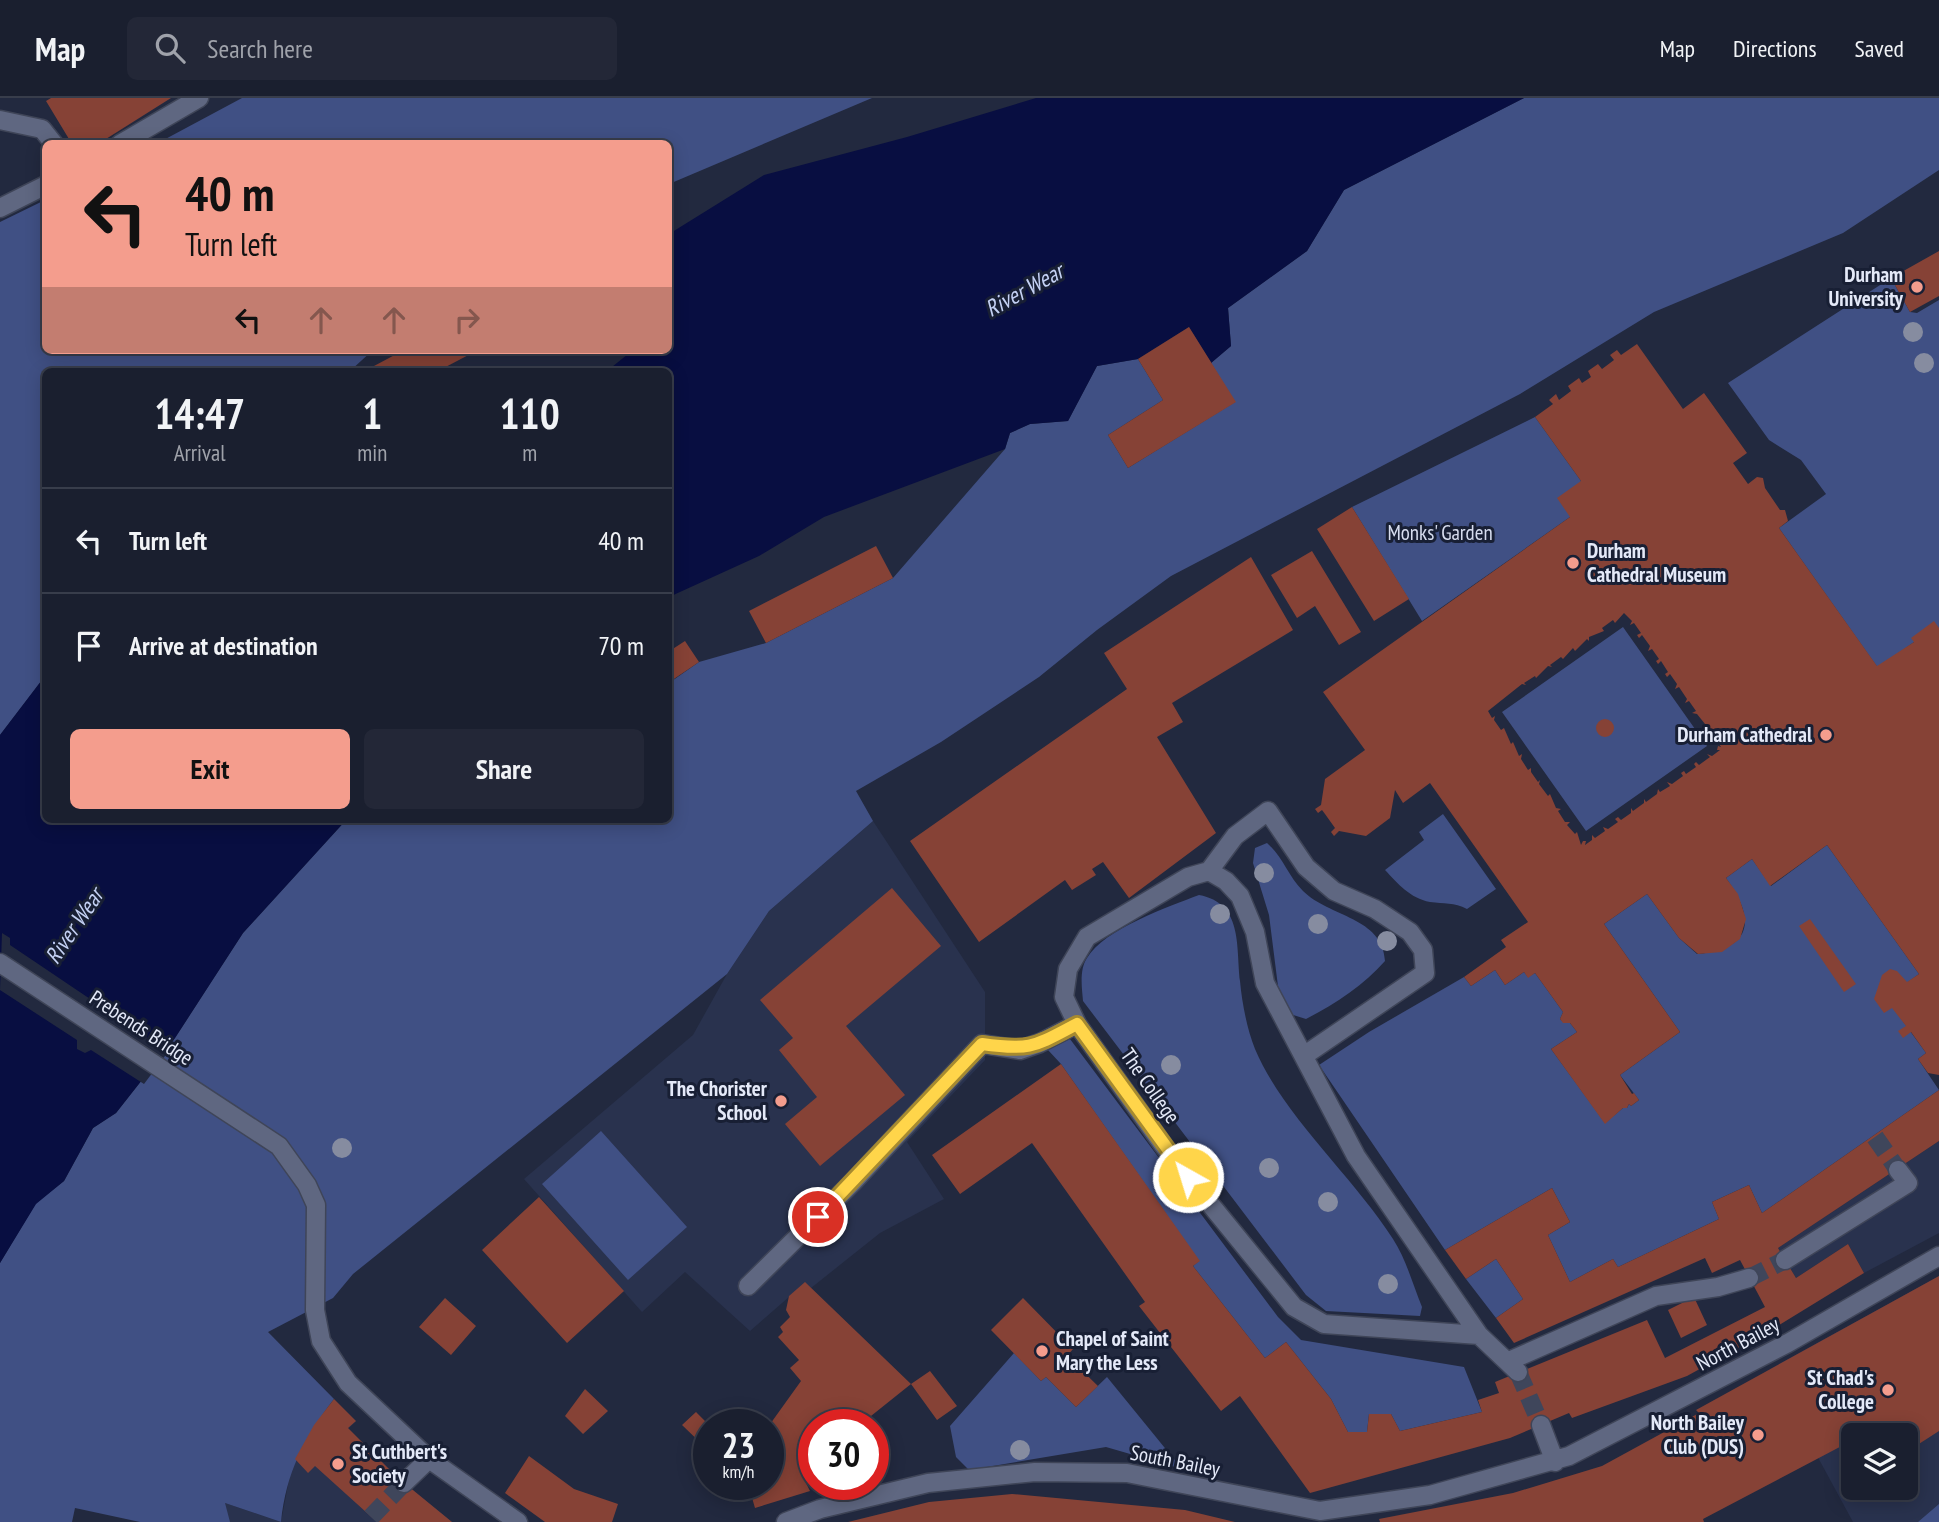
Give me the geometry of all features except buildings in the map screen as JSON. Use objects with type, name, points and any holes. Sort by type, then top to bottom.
[{"type":"street","points":[[128,140],[199,98]]},
{"type":"street","points":[[0,120],[42,129],[51,140]]},
{"type":"street","points":[[0,208],[42,187]]},
{"type":"street","points":[[1305,1055],[1425,974],[1423,950],[1410,932],[1375,909],[1334,891],[1306,867],[1268,811],[1235,836],[1209,871],[1226,881],[1240,896],[1255,932],[1265,984],[1305,1055],[1356,1156],[1479,1335],[1514,1367],[1656,1296],[1718,1287],[1749,1278]]},
{"type":"street","name":"The College","points":[[1209,871],[1188,877],[1087,937],[1068,970],[1064,997],[1077,1024],[1171,1156],[1294,1307],[1324,1324],[1479,1335]]},
{"type":"street","name":"Prebends Bridge","points":[[0,963],[279,1146],[292,1160],[316,1205],[315,1310],[321,1341],[348,1383],[429,1459]]},
{"type":"street","points":[[748,1286],[853,1182],[982,1044],[1020,1049],[1040,1043],[1077,1024]]},
{"type":"street","points":[[1785,1260],[1908,1183],[1898,1170]]},
{"type":"street","name":"North Bailey","points":[[1555,1462],[1661,1411],[1939,1256]]},
{"type":"street","points":[[1541,1425],[1555,1462]]},
{"type":"street","points":[[404,1483],[429,1459],[518,1522]]},
{"type":"street","name":"South Bailey","points":[[786,1522],[820,1509],[928,1483],[1035,1472],[1127,1473],[1320,1511],[1430,1495],[1555,1462]]},
{"type":"shaded area","name":"The Chorister School","points":[[873,821],[985,992],[985,1060],[907,1142],[944,1199],[880,1233],[811,1288],[805,1283],[750,1331],[685,1272],[642,1312],[524,1179],[693,1035],[727,974],[769,911]]},
{"type":"shaded area","points":[[1939,1141],[1939,1233],[1864,1273],[1848,1244],[1796,1278],[1778,1248]]},
{"type":"shaded area","name":"St Chad's College","points":[[1939,1276],[1939,1522],[1853,1522],[1841,1500],[1918,1500],[1918,1423],[1841,1423],[1841,1500],[1770,1369]]},
{"type":"shaded area","name":"St Cuthbert's Society","points":[[356,1421],[348,1429],[397,1477],[452,1522],[281,1522],[291,1469],[314,1425]]},
{"type":"shaded area","points":[[225,1503],[281,1522],[174,1522]]},
{"type":"green space","points":[[242,98],[872,98],[672,183],[672,140],[164,140]]},
{"type":"green space","points":[[1524,98],[1939,98],[1939,170],[1843,233],[1654,312],[1520,394],[1171,576],[1039,677],[941,742],[856,791],[873,821],[769,911],[727,974],[353,1274],[333,1298],[268,1332],[334,1399],[298,1457],[287,1488],[281,1522],[225,1503],[230,1522],[140,1522],[75,1508],[72,1522],[0,1522],[0,1263],[36,1203],[64,1181],[93,1128],[116,1113],[175,1038],[243,933],[343,823],[672,823],[672,681],[699,662],[766,643],[893,578],[1005,449],[1010,433],[1030,424],[1068,421],[1097,366],[1138,359],[1163,400],[1108,435],[1128,468],[1235,402],[1211,363],[1231,346],[1228,308],[1307,251],[1344,190]]},
{"type":"green space","points":[[42,201],[42,354],[369,354],[353,368],[42,368],[42,680],[0,735],[0,222]]},
{"type":"green space","points":[[1891,278],[1910,312],[1917,313],[1939,300],[1939,631],[1914,642],[1878,668],[1779,528],[1826,494],[1801,460],[1769,440],[1728,383]]},
{"type":"green space","name":"Monks' Garden","points":[[1535,417],[1581,481],[1570,517],[1422,621],[1352,507]]},
{"type":"green space","points":[[1623,627],[1707,746],[1586,831],[1502,712]]},
{"type":"green space","points":[[1443,814],[1496,889],[1467,909],[1416,897],[1385,870],[1424,840],[1419,832]]},
{"type":"green space","points":[[1267,843],[1303,891],[1326,907],[1365,926],[1382,946],[1385,961],[1377,970],[1328,1007],[1306,1019],[1290,1014],[1280,1002],[1269,915],[1253,863],[1255,848]]},
{"type":"green space","points":[[1827,845],[1919,974],[1886,998],[1926,1053],[1918,1059],[1939,1090],[1762,1213],[1749,1185],[1712,1202],[1719,1219],[1618,1267],[1613,1259],[1570,1282],[1548,1235],[1570,1222],[1552,1188],[1445,1250],[1319,1065],[1369,1032],[1464,977],[1471,986],[1495,970],[1505,985],[1524,972],[1528,977],[1535,973],[1563,1012],[1560,1019],[1564,1023],[1570,1023],[1577,1032],[1551,1049],[1605,1123],[1623,1108],[1639,1100],[1620,1075],[1680,1032],[1604,924],[1647,894],[1679,938],[1697,954],[1716,951],[1739,939],[1744,930],[1742,906],[1726,878],[1752,859],[1771,886]]},
{"type":"green space","points":[[1199,895],[1213,900],[1230,916],[1237,941],[1247,1024],[1255,1049],[1268,1074],[1283,1099],[1359,1192],[1393,1239],[1406,1264],[1422,1307],[1420,1316],[1326,1311],[1306,1295],[1083,1001],[1083,968],[1095,947],[1138,920]]},
{"type":"green space","points":[[1070,1039],[1278,1317],[1301,1340],[1464,1367],[1482,1412],[1400,1431],[1391,1414],[1369,1414],[1367,1432],[1348,1432],[1331,1399],[1286,1342],[1265,1358],[1193,1266],[1199,1261],[1061,1064],[1048,1050]]},
{"type":"green space","points":[[601,1131],[687,1227],[628,1280],[542,1184]]},
{"type":"green space","points":[[1496,1259],[1523,1299],[1496,1318],[1466,1279]]},
{"type":"green space","points":[[1014,1353],[1041,1381],[1046,1377],[1076,1407],[1107,1377],[1182,1469],[1106,1447],[969,1470],[956,1457],[950,1426]]},
{"type":"green space","points":[[1939,1504],[1939,1522],[1918,1522]]},
{"type":"water","name":"River Wear","points":[[1036,98],[1524,98],[1344,190],[1307,251],[1228,308],[1231,346],[1211,363],[1189,327],[1138,359],[1097,366],[1068,421],[1030,424],[1010,433],[1005,449],[824,517],[759,556],[672,596],[672,368],[611,368],[628,354],[672,354],[672,232],[764,175],[907,137]]},
{"type":"water","name":"River Wear","points":[[42,680],[42,823],[343,823],[243,933],[175,1038],[116,1113],[93,1128],[64,1181],[36,1204],[0,1263],[0,735]]},
{"type":"pier","points":[[2,933],[10,938],[10,945],[102,1007],[107,1004],[115,1009],[114,1015],[168,1052],[144,1084],[91,1050],[85,1053],[77,1049],[77,1040],[0,990]]},
{"type":"tunnel","points":[[1875,1137],[1898,1170]]},
{"type":"tunnel","points":[[1749,1278],[1785,1260]]},
{"type":"tunnel","points":[[1518,1372],[1541,1425]]},
{"type":"tunnel","points":[[371,1517],[404,1483]]},
{"type":"place","name":"Durham University","points":[[1917,287]]},
{"type":"place","name":"Durham Cathedral Museum","points":[[1573,563]]},
{"type":"place","name":"Durham Cathedral","points":[[1826,735]]},
{"type":"place","name":"The Chorister School","points":[[781,1101]]},
{"type":"place","name":"Chapel of Saint Mary the Less","points":[[1042,1351]]},
{"type":"place","name":"St Chad's College","points":[[1888,1390]]},
{"type":"place","name":"North Bailey Club (DUS)","points":[[1758,1435]]},
{"type":"place","name":"St Cuthbert's Society","points":[[338,1464]]},
{"type":"route","points":[[818,1217],[982,1044],[1020,1049],[1040,1043],[1077,1024],[1188,1177]]}]
